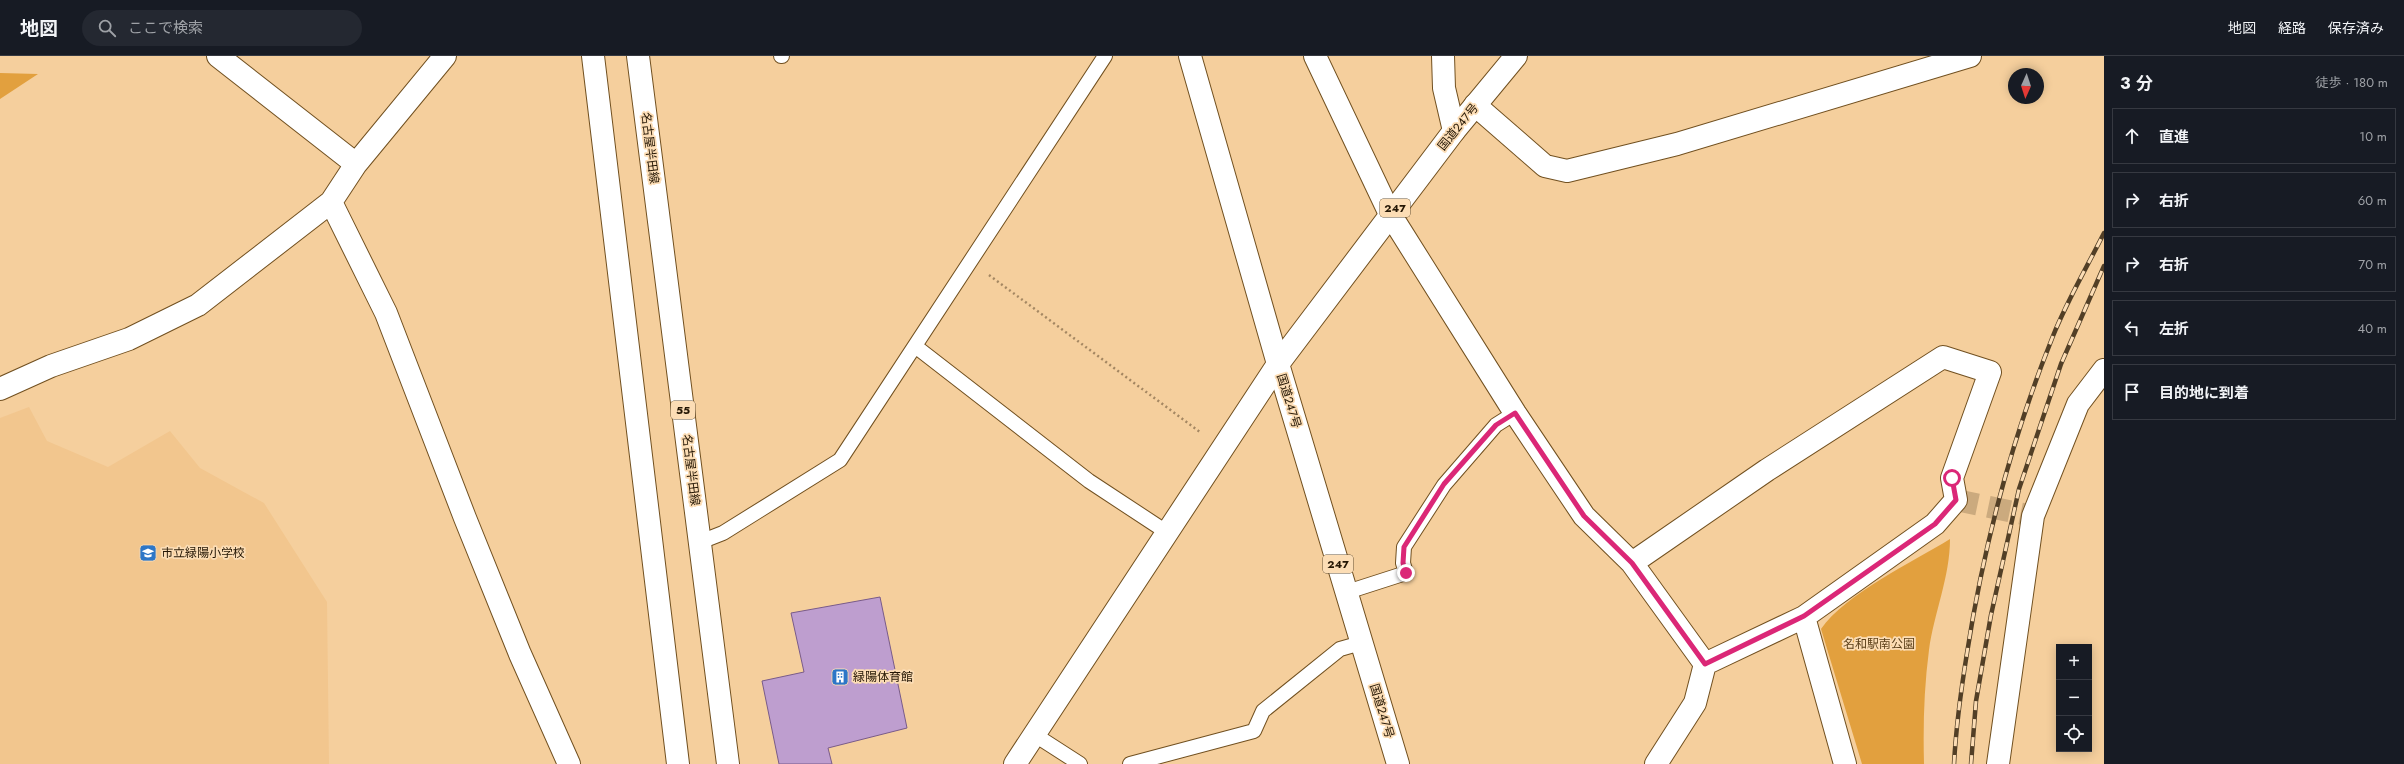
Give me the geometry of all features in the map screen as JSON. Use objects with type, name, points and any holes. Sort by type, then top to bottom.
[{"type":"main road","points":[[218,56],[356,164]]},
{"type":"main road","points":[[0,389],[51,366],[129,339],[198,305],[331,202],[356,164],[444,56]]},
{"type":"main road","points":[[593,56],[678,764]]},
{"type":"main road","name":"名古屋半田線","points":[[638,56],[728,764]]},
{"type":"main road","points":[[1015,764],[1278,364],[1190,56]]},
{"type":"main road","points":[[1315,56],[1390,214],[1515,413],[1584,516],[1632,563],[1705,664]]},
{"type":"main road","points":[[1444,56],[1444,88],[1454,131]]},
{"type":"main road","name":"国道247号","points":[[1398,764],[1278,364],[1454,131],[1516,56]]},
{"type":"main road","points":[[1475,106],[1545,166],[1567,171],[1677,144],[1970,56]]},
{"type":"main road","points":[[331,202],[386,313],[520,654],[570,764]]},
{"type":"main road","points":[[1632,563],[1767,470],[1943,357],[1990,372],[1952,478],[1956,500],[1935,524],[1804,616],[1705,664],[1695,703],[1656,764]]},
{"type":"main road","points":[[1998,764],[2033,516],[2078,404],[2104,370]]},
{"type":"main road","points":[[1804,616],[1845,764]]},
{"type":"lane","points":[[700,542],[723,533],[840,460],[1105,56]]},
{"type":"lane","points":[[915,346],[1089,481],[1168,533]]},
{"type":"lane","points":[[1346,592],[1406,573],[1403,563],[1404,547],[1444,484],[1496,425],[1515,413]]},
{"type":"lane","points":[[1130,764],[1254,731],[1262,711],[1340,649],[1361,643]]},
{"type":"lane","points":[[1035,735],[1080,764]]},
{"type":"path","points":[[970,261],[1223,448]]},
{"type":"shaded area","name":"市立緑陽小学校","points":[[29,407],[47,441],[108,467],[170,431],[200,468],[264,503],[327,602],[329,764],[0,764],[0,418]]},
{"type":"green space","points":[[0,73],[38,74],[0,99]]},
{"type":"green space","name":"名和駅南公園","points":[[1950,539],[1945,581],[1931,636],[1927,664],[1924,707],[1924,764],[1862,764],[1821,629],[1846,603],[1863,591],[1899,568]]},
{"type":"building","name":"緑陽体育館","points":[[880,597],[907,728],[828,748],[832,764],[779,764],[762,681],[804,672],[791,613]]},
{"type":"tunnel","points":[[1956,500],[2033,516]]},
{"type":"railway","points":[[1954,764],[1961,695],[1974,612],[1991,532],[2012,452],[2038,374],[2053,336],[2104,233]]},
{"type":"railway","points":[[1971,764],[1976,701],[1991,615],[2019,489],[2061,364],[2104,266]]},
{"type":"place","name":"市立緑陽小学校","points":[[148,553]]},
{"type":"place","name":"緑陽体育館","points":[[840,677]]},
{"type":"route","points":[[1406,573],[1403,563],[1404,547],[1444,484],[1467,456],[1496,425],[1515,413],[1584,516],[1632,563],[1705,664],[1804,616],[1935,524],[1956,500],[1952,478]]}]
